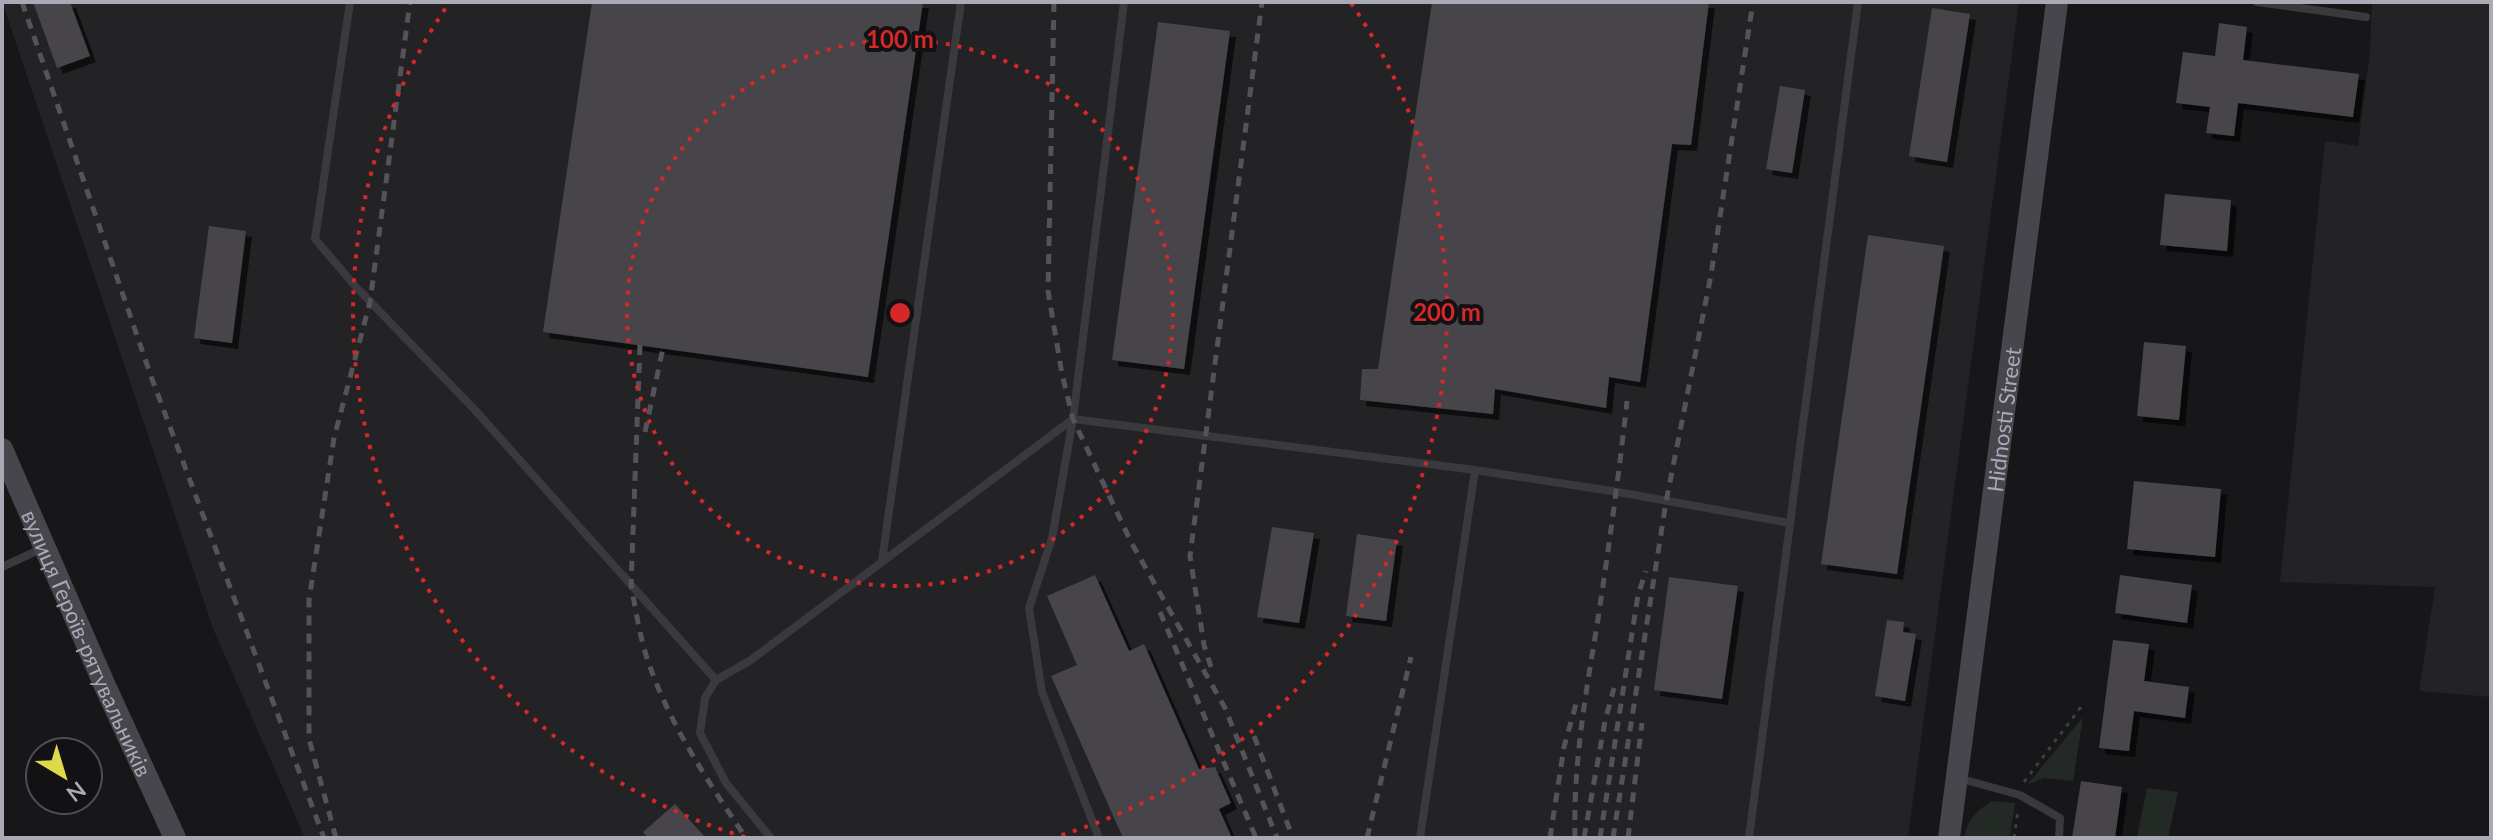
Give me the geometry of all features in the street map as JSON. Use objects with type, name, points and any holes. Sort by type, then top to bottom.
[{"type":"main road","name":"Hidnosti Street","points":[[1949,838],[2057,2]]},
{"type":"main road","name":"вулиця Героїв-рятувальників","points":[[2,449],[175,838]]},
{"type":"lane","points":[[350,2],[315,239],[356,287],[474,409],[716,680]]},
{"type":"lane","points":[[882,561],[961,2]]},
{"type":"lane","points":[[1099,838],[1042,692],[1029,608],[1052,538],[1073,419],[1124,2]]},
{"type":"lane","points":[[1749,838],[1858,2]]},
{"type":"lane","points":[[2257,2],[2366,17]]},
{"type":"lane","points":[[771,838],[726,783],[700,733],[705,698],[716,680],[751,660],[1073,419],[1475,470],[1790,523]]},
{"type":"lane","points":[[1420,838],[1475,470]]},
{"type":"lane","points":[[2,567],[45,547]]},
{"type":"lane","points":[[1957,778],[2020,795],[2060,818],[2059,838]]},
{"type":"path","points":[[2021,785],[2081,707]]},
{"type":"path","points":[[2014,838],[2019,806]]},
{"type":"shaded area","points":[[2,2],[2019,2],[1908,838],[305,838],[214,631]]},
{"type":"shaded area","points":[[2372,2],[2491,2],[2491,697],[2419,691],[2435,587],[2280,582],[2325,141],[2358,146],[2370,51]]},
{"type":"shaded area","points":[[2083,717],[2073,781],[2044,778],[2027,785]]},
{"type":"shaded area","points":[[2147,788],[2178,792],[2168,838],[2137,838]]},
{"type":"shaded area","points":[[1992,801],[2015,803],[2010,838],[1964,838],[1974,816]]},
{"type":"building","points":[[33,2],[70,2],[90,56],[57,68]]},
{"type":"building","points":[[592,2],[923,2],[868,377],[543,332]]},
{"type":"building","points":[[1432,2],[1709,2],[1691,145],[1672,144],[1640,382],[1609,377],[1606,408],[1495,389],[1493,414],[1360,400],[1362,369],[1378,369]]},
{"type":"building","points":[[1932,8],[1970,14],[1947,162],[1909,156]]},
{"type":"building","points":[[1158,22],[1230,31],[1184,369],[1112,360]]},
{"type":"building","points":[[2219,23],[2247,27],[2243,60],[2359,74],[2353,117],[2238,103],[2234,136],[2206,133],[2210,107],[2176,103],[2183,52],[2215,56]]},
{"type":"building","points":[[1780,86],[1805,90],[1792,173],[1766,169]]},
{"type":"building","points":[[2165,194],[2231,200],[2227,251],[2160,245]]},
{"type":"building","points":[[209,226],[246,231],[232,343],[194,338]]},
{"type":"building","points":[[1868,235],[1944,246],[1897,574],[1821,564]]},
{"type":"building","points":[[2144,342],[2186,346],[2179,420],[2137,416]]},
{"type":"building","points":[[2134,481],[2221,489],[2215,557],[2127,549]]},
{"type":"building","points":[[1272,527],[1314,533],[1299,623],[1257,617]]},
{"type":"building","points":[[1357,534],[1397,540],[1386,621],[1346,616]]},
{"type":"building","points":[[1095,575],[1129,651],[1144,644],[1199,769],[1215,767],[1231,803],[1219,809],[1232,838],[1123,838],[1051,676],[1077,665],[1047,596]]},
{"type":"building","points":[[2120,575],[2192,585],[2187,623],[2115,613]]},
{"type":"building","points":[[1669,577],[1738,586],[1722,699],[1654,690]]},
{"type":"building","points":[[1887,620],[1904,622],[1903,632],[1916,634],[1905,701],[1875,696]]},
{"type":"building","points":[[2113,640],[2149,644],[2144,681],[2189,687],[2185,718],[2134,711],[2129,751],[2099,748]]},
{"type":"building","points":[[2081,781],[2122,787],[2115,838],[2072,838]]},
{"type":"building","points":[[675,804],[706,838],[648,838],[643,832]]},
{"type":"railway","points":[[22,2],[152,379],[324,838]]},
{"type":"railway","points":[[336,838],[309,739],[309,600],[334,438],[370,302],[410,2]]},
{"type":"railway","points":[[1054,2],[1048,291],[1073,419],[1131,542],[1225,708],[1277,838]]},
{"type":"railway","points":[[1211,667],[1204,645],[1190,556],[1262,2]]},
{"type":"railway","points":[[1613,838],[1666,502],[1711,275],[1753,2]]},
{"type":"railway","points":[[640,345],[631,585],[638,625],[649,664],[668,710],[746,838]]},
{"type":"railway","points":[[645,432],[663,348]]},
{"type":"railway","points":[[1575,838],[1581,728],[1627,401]]},
{"type":"railway","points":[[1600,838],[1638,595],[1646,571]]},
{"type":"railway","points":[[1160,612],[1256,838]]},
{"type":"railway","points":[[1367,838],[1411,657]]},
{"type":"railway","points":[[1584,838],[1614,688]]},
{"type":"railway","points":[[1550,838],[1564,747],[1576,704]]},
{"type":"railway","points":[[1628,838],[1642,723]]},
{"type":"railway","points":[[1254,736],[1293,838]]}]
